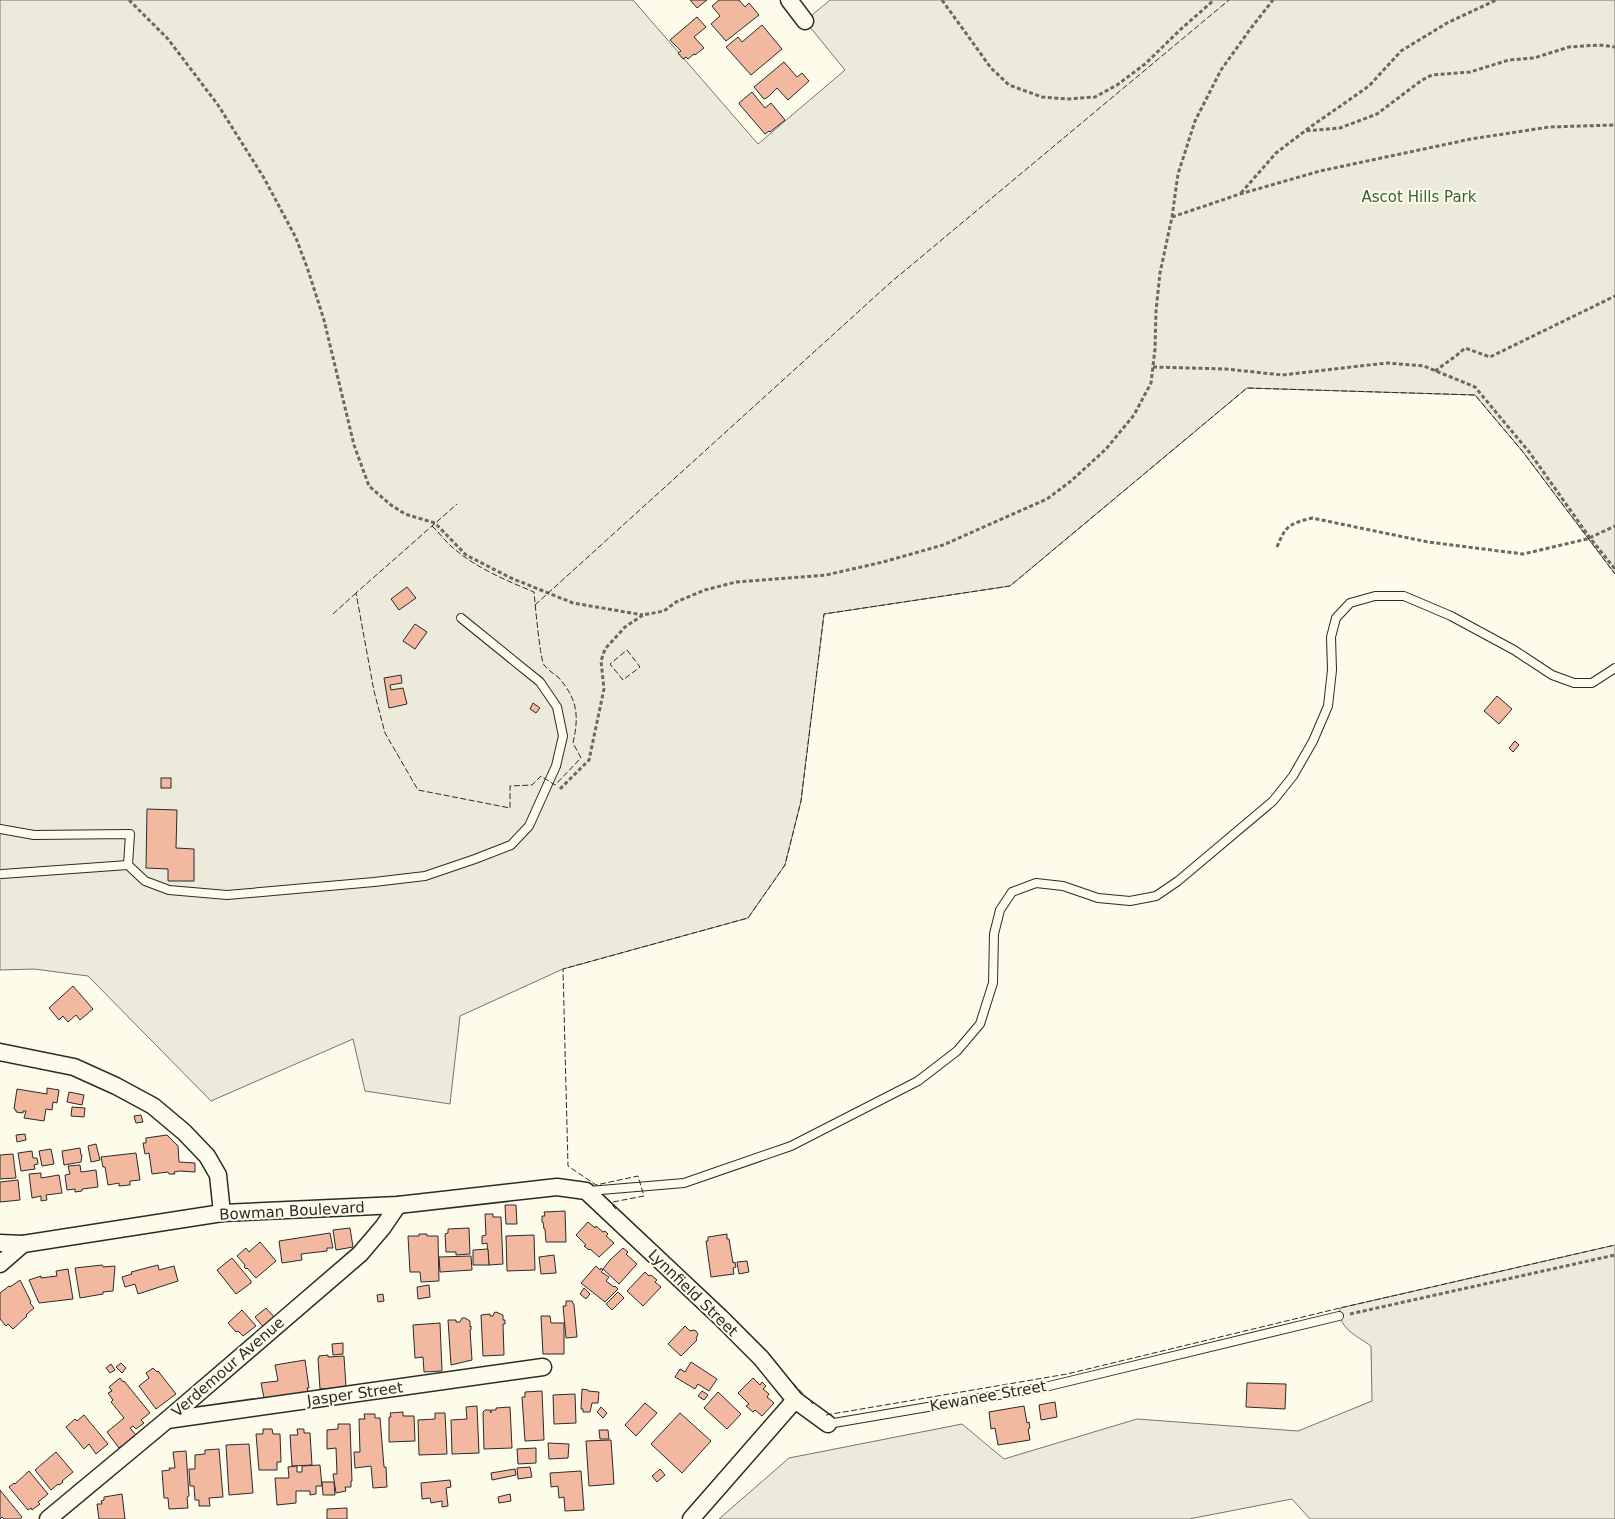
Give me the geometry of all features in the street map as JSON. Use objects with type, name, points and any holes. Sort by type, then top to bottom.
[{"type":"street","points":[[789,0],[805,21]]},
{"type":"street","points":[[0,1052],[74,1067],[116,1086],[153,1106],[184,1132],[207,1156],[218,1176],[222,1213]]},
{"type":"street","name":"Bowman Boulevard","points":[[0,1243],[23,1244],[222,1213],[398,1205],[557,1187],[586,1191]]},
{"type":"street","name":"Lynnfield Street","points":[[586,1191],[761,1358],[795,1400]]},
{"type":"street","name":"Verdemour Avenue","points":[[48,1519],[167,1420],[360,1254],[383,1227],[398,1205]]},
{"type":"street","points":[[0,1264],[23,1244]]},
{"type":"street","name":"Jasper Street","points":[[167,1420],[543,1368]]},
{"type":"street","points":[[691,1519],[795,1400]]},
{"type":"street","name":"Kewanee Street","points":[[795,1400],[828,1424]]},
{"type":"lane","points":[[586,1191],[684,1183],[763,1156],[791,1146],[877,1103],[918,1081],[934,1069],[957,1051],[980,1024],[993,983],[994,934],[1000,910],[1012,892],[1036,884],[1063,886],[1106,899],[1130,901],[1156,896],[1178,881],[1273,801],[1293,776],[1309,748],[1328,706],[1332,670],[1331,637],[1336,618],[1350,603],[1374,596],[1404,596],[1451,616],[1514,650],[1552,675],[1574,683],[1592,683],[1615,668]]},
{"type":"lane","points":[[2,874],[128,865],[145,881],[168,890],[227,894],[425,876],[511,845],[529,826],[556,766],[564,736],[558,707],[540,682],[461,618]]},
{"type":"lane","points":[[0,829],[34,835],[130,834],[128,865]]},
{"type":"lane","name":"Kewanee Street","points":[[828,1424],[1045,1387],[1339,1316]]},
{"type":"path","points":[[129,0],[168,39],[218,105],[264,178],[296,238],[324,320],[354,445],[369,486],[405,514],[435,524],[466,555],[511,578],[572,603],[643,615],[664,611],[676,602],[705,590],[736,582],[826,575],[883,562],[952,541],[1047,499],[1071,481],[1106,449],[1134,415],[1151,383],[1160,273],[1172,217],[1178,174],[1195,121],[1221,70],[1274,0]]},
{"type":"path","points":[[942,0],[991,68],[1009,85],[1042,97],[1067,99],[1095,97],[1117,85],[1146,64],[1214,0]]},
{"type":"path","points":[[1240,194],[1276,153],[1369,86],[1401,52],[1447,23],[1496,0]]},
{"type":"path","points":[[1305,131],[1340,128],[1378,114],[1432,75],[1470,72],[1509,60],[1534,58],[1569,47],[1599,45],[1615,47]]},
{"type":"path","points":[[1172,217],[1240,194],[1320,171],[1471,139],[1548,127],[1615,125]]},
{"type":"path","points":[[1435,370],[1458,355],[1465,348],[1490,357],[1615,296]]},
{"type":"path","points":[[1153,367],[1226,369],[1282,375],[1387,363],[1424,366],[1475,387],[1530,453],[1615,570]]},
{"type":"path","points":[[1277,547],[1283,531],[1294,522],[1312,518],[1428,542],[1523,554],[1590,538],[1615,526]]},
{"type":"path","points":[[537,808],[556,793],[589,760],[604,689],[601,661],[605,649],[625,628],[643,615]]},
{"type":"path","points":[[1339,1316],[1615,1255]]},
{"type":"green space","name":"Ascot Hills Park","points":[[0,0],[633,0],[758,144],[845,70],[805,21],[830,0],[1615,0],[1615,574],[1523,452],[1475,395],[1247,388],[1010,586],[824,614],[801,801],[785,865],[748,918],[563,969],[460,1016],[450,1104],[365,1091],[353,1039],[211,1101],[88,976],[34,969],[0,970]]},
{"type":"green space","points":[[1615,1245],[1615,1519],[1310,1519],[1292,1499],[1189,1519],[719,1519],[789,1458],[962,1424],[1004,1459],[1137,1419],[1298,1431],[1372,1401],[1371,1346],[1349,1331],[1342,1321],[1340,1308]]},
{"type":"building","points":[[690,0],[707,0],[697,8]]},
{"type":"building","points":[[719,0],[739,0],[745,7],[749,3],[759,15],[726,41],[711,24],[720,16],[712,6]]},
{"type":"building","points":[[697,17],[706,27],[694,37],[704,48],[688,59],[686,57],[683,59],[678,53],[681,51],[670,40]]},
{"type":"building","points":[[762,25],[782,49],[751,75],[726,47],[738,37],[742,42]]},
{"type":"building","points":[[784,62],[797,77],[802,73],[809,81],[788,100],[777,88],[765,99],[763,98],[754,87]]},
{"type":"building","points":[[752,92],[765,108],[771,103],[785,120],[765,134],[739,103]]},
{"type":"building","points":[[407,587],[416,598],[399,610],[391,599]]},
{"type":"building","points":[[415,624],[427,632],[415,649],[403,641]]},
{"type":"building","points":[[401,675],[402,683],[390,685],[391,690],[403,688],[407,704],[389,708],[384,678]]},
{"type":"building","points":[[1497,696],[1512,709],[1499,724],[1484,711]]},
{"type":"building","points":[[533,703],[540,708],[536,713],[530,709]]},
{"type":"building","points":[[1515,741],[1519,745],[1513,752],[1509,748]]},
{"type":"building","points":[[161,778],[171,778],[171,788],[161,788]]},
{"type":"building","points":[[147,809],[177,810],[176,848],[194,849],[194,881],[168,881],[168,869],[146,868]]},
{"type":"building","points":[[73,986],[93,1009],[80,1020],[76,1015],[68,1022],[63,1016],[59,1020],[49,1008]]},
{"type":"building","points":[[47,1088],[59,1090],[57,1103],[53,1102],[52,1110],[46,1109],[44,1121],[24,1118],[26,1111],[23,1111],[23,1113],[16,1112],[14,1109],[17,1089],[47,1094]]},
{"type":"building","points":[[69,1092],[84,1095],[82,1105],[67,1102]]},
{"type":"building","points":[[72,1107],[85,1108],[84,1117],[71,1116]]},
{"type":"building","points":[[141,1115],[143,1122],[136,1123],[134,1116]]},
{"type":"building","points":[[25,1134],[26,1140],[17,1142],[16,1135]]},
{"type":"building","points":[[167,1135],[178,1146],[179,1162],[195,1163],[195,1172],[180,1171],[174,1172],[175,1174],[169,1174],[168,1172],[152,1174],[149,1153],[145,1154],[143,1143],[146,1143],[146,1138]]},
{"type":"building","points":[[96,1144],[100,1160],[91,1162],[88,1146]]},
{"type":"building","points":[[80,1148],[81,1162],[64,1165],[62,1151]]},
{"type":"building","points":[[51,1149],[54,1164],[42,1166],[39,1151]]},
{"type":"building","points":[[32,1151],[33,1158],[37,1158],[38,1164],[34,1165],[35,1169],[21,1171],[18,1153]]},
{"type":"building","points":[[136,1153],[140,1180],[130,1181],[130,1185],[119,1186],[119,1183],[108,1185],[101,1157]]},
{"type":"building","points":[[13,1154],[16,1178],[0,1179],[0,1155]]},
{"type":"building","points":[[80,1165],[81,1172],[96,1170],[98,1187],[75,1192],[75,1189],[67,1190],[65,1175],[70,1174],[68,1166]]},
{"type":"building","points":[[41,1173],[41,1178],[59,1175],[62,1193],[46,1195],[47,1200],[41,1201],[41,1196],[32,1198],[29,1174]]},
{"type":"building","points":[[18,1180],[20,1200],[0,1202],[0,1182]]},
{"type":"building","points":[[505,1205],[516,1205],[517,1224],[506,1224]]},
{"type":"building","points":[[565,1211],[566,1242],[546,1242],[545,1229],[542,1222],[542,1216],[545,1216],[544,1212]]},
{"type":"building","points":[[485,1214],[501,1217],[503,1264],[489,1265],[487,1243],[482,1244],[482,1236],[486,1235]]},
{"type":"building","points":[[588,1222],[595,1228],[596,1226],[603,1232],[605,1231],[608,1234],[606,1236],[614,1243],[599,1257],[584,1246],[586,1245],[576,1235]]},
{"type":"building","points":[[350,1228],[353,1247],[336,1250],[333,1230]]},
{"type":"building","points":[[469,1228],[470,1254],[456,1255],[456,1252],[446,1252],[445,1234],[448,1233],[448,1229]]},
{"type":"building","points":[[330,1233],[333,1248],[327,1248],[327,1251],[301,1254],[302,1260],[282,1263],[279,1241]]},
{"type":"building","points":[[419,1234],[438,1236],[439,1281],[421,1282],[420,1272],[410,1272],[408,1236],[419,1236]]},
{"type":"building","points":[[727,1234],[733,1263],[735,1262],[736,1267],[733,1268],[734,1274],[711,1277],[706,1241],[708,1241],[708,1237]]},
{"type":"building","points":[[534,1235],[535,1270],[507,1271],[506,1236]]},
{"type":"building","points":[[260,1242],[276,1261],[256,1278],[244,1267],[245,1265],[237,1256],[246,1248],[249,1252]]},
{"type":"building","points":[[623,1248],[628,1252],[626,1254],[637,1264],[619,1284],[603,1269]]},
{"type":"building","points":[[488,1249],[489,1265],[473,1265],[473,1250]]},
{"type":"building","points":[[554,1255],[556,1273],[541,1274],[539,1257]]},
{"type":"building","points":[[471,1256],[472,1270],[440,1272],[439,1257]]},
{"type":"building","points":[[232,1258],[251,1281],[251,1283],[236,1294],[217,1270]]},
{"type":"building","points":[[747,1261],[749,1272],[739,1274],[737,1262]]},
{"type":"building","points":[[102,1265],[103,1267],[115,1266],[113,1291],[80,1298],[75,1268]]},
{"type":"building","points":[[158,1265],[159,1270],[174,1266],[178,1281],[138,1294],[135,1284],[125,1287],[122,1277],[132,1274],[131,1272]]},
{"type":"building","points":[[596,1266],[600,1270],[601,1268],[603,1270],[601,1272],[609,1277],[606,1281],[618,1289],[605,1302],[581,1283]]},
{"type":"building","points":[[68,1269],[73,1299],[39,1303],[29,1280],[41,1276],[41,1278],[57,1276],[56,1271]]},
{"type":"building","points":[[645,1272],[657,1280],[655,1282],[661,1287],[643,1306],[627,1291]]},
{"type":"building","points":[[20,1280],[34,1308],[13,1329],[8,1324],[6,1326],[0,1319],[0,1293]]},
{"type":"building","points":[[429,1285],[430,1297],[418,1299],[417,1287]]},
{"type":"building","points":[[584,1288],[590,1294],[586,1299],[580,1294]]},
{"type":"building","points":[[618,1292],[624,1298],[612,1310],[606,1304]]},
{"type":"building","points":[[383,1294],[384,1301],[378,1302],[377,1295]]},
{"type":"building","points":[[566,1301],[572,1301],[574,1305],[577,1337],[566,1338],[563,1306],[566,1306]]},
{"type":"building","points":[[266,1308],[276,1319],[265,1329],[255,1317]]},
{"type":"building","points":[[242,1310],[256,1326],[243,1336],[238,1331],[236,1332],[228,1323]]},
{"type":"building","points":[[496,1312],[503,1315],[503,1320],[505,1320],[505,1324],[503,1324],[504,1355],[483,1356],[481,1315],[490,1314],[490,1316],[493,1316]]},
{"type":"building","points":[[541,1316],[550,1316],[551,1323],[564,1323],[564,1354],[543,1354]]},
{"type":"building","points":[[462,1318],[470,1321],[472,1360],[451,1365],[448,1320],[460,1322]]},
{"type":"building","points":[[440,1323],[442,1371],[424,1372],[423,1357],[415,1358],[413,1325]]},
{"type":"building","points":[[685,1326],[690,1331],[694,1330],[698,1334],[697,1340],[681,1356],[668,1344]]},
{"type":"building","points":[[343,1343],[343,1354],[333,1355],[332,1344]]},
{"type":"building","points":[[328,1355],[328,1357],[344,1356],[346,1387],[320,1389],[318,1358],[319,1356]]},
{"type":"building","points":[[305,1360],[308,1392],[264,1398],[261,1383],[278,1381],[275,1365]]},
{"type":"building","points":[[691,1362],[717,1379],[709,1391],[698,1384],[695,1389],[675,1377],[680,1369],[685,1372]]},
{"type":"building","points":[[121,1363],[126,1368],[122,1373],[116,1367]]},
{"type":"building","points":[[111,1364],[115,1370],[110,1373],[106,1368]]},
{"type":"building","points":[[153,1368],[158,1371],[176,1394],[156,1409],[139,1386],[149,1378],[146,1373]]},
{"type":"building","points":[[120,1378],[150,1413],[141,1420],[144,1423],[136,1429],[133,1426],[130,1428],[136,1435],[119,1448],[107,1432],[124,1418],[111,1402],[113,1400],[108,1393],[112,1391],[109,1387]]},
{"type":"building","points":[[753,1378],[760,1385],[762,1382],[766,1386],[763,1389],[769,1394],[767,1397],[774,1403],[762,1416],[746,1406],[749,1404],[738,1393]]},
{"type":"building","points":[[1247,1383],[1286,1384],[1285,1409],[1246,1407]]},
{"type":"building","points":[[582,1389],[599,1392],[598,1403],[592,1403],[590,1412],[583,1412],[583,1409],[581,1409]]},
{"type":"building","points":[[542,1391],[544,1440],[525,1441],[522,1397],[525,1397],[525,1392]]},
{"type":"building","points":[[702,1391],[708,1395],[704,1400],[698,1396]]},
{"type":"building","points":[[718,1392],[741,1414],[727,1429],[704,1408]]},
{"type":"building","points":[[575,1394],[576,1423],[554,1424],[553,1395]]},
{"type":"building","points":[[1055,1402],[1057,1417],[1041,1420],[1039,1405]]},
{"type":"building","points":[[645,1403],[657,1413],[636,1436],[625,1425]]},
{"type":"building","points":[[477,1406],[479,1453],[452,1454],[451,1420],[467,1419],[466,1407]]},
{"type":"building","points":[[1024,1406],[1027,1423],[1029,1422],[1030,1440],[998,1445],[995,1428],[991,1429],[989,1412]]},
{"type":"building","points":[[510,1407],[512,1448],[484,1449],[483,1412],[490,1410],[491,1413],[491,1410],[496,1410],[496,1408]]},
{"type":"building","points":[[601,1407],[607,1413],[603,1418],[597,1412]]},
{"type":"building","points":[[403,1412],[403,1416],[414,1416],[415,1441],[389,1442],[390,1413]]},
{"type":"building","points":[[435,1413],[445,1413],[447,1454],[419,1455],[418,1420],[435,1419]]},
{"type":"building","points":[[680,1413],[711,1441],[682,1473],[651,1444]]},
{"type":"building","points":[[364,1414],[375,1414],[375,1418],[380,1418],[387,1487],[373,1488],[371,1466],[355,1468],[354,1452],[360,1452],[359,1419],[365,1419]]},
{"type":"building","points":[[84,1415],[108,1444],[96,1454],[89,1444],[84,1449],[66,1427],[75,1419],[77,1421]]},
{"type":"building","points":[[338,1424],[350,1424],[352,1481],[351,1487],[345,1487],[346,1491],[336,1493],[333,1474],[337,1474],[336,1448],[327,1449],[327,1430],[338,1429]]},
{"type":"building","points":[[263,1429],[272,1429],[273,1434],[280,1434],[281,1462],[277,1462],[277,1470],[259,1470],[256,1434],[263,1434]]},
{"type":"building","points":[[297,1429],[304,1429],[304,1433],[310,1433],[312,1465],[292,1466],[290,1435],[298,1435]]},
{"type":"building","points":[[599,1430],[608,1430],[609,1439],[600,1439]]},
{"type":"building","points":[[611,1440],[614,1484],[589,1486],[586,1441]]},
{"type":"building","points":[[548,1443],[569,1444],[568,1458],[549,1459]]},
{"type":"building","points":[[249,1444],[253,1493],[229,1495],[226,1445]]},
{"type":"building","points":[[536,1448],[536,1463],[518,1464],[517,1449]]},
{"type":"building","points":[[219,1449],[223,1497],[209,1498],[210,1506],[199,1506],[199,1500],[195,1500],[194,1486],[190,1486],[189,1469],[195,1469],[195,1455],[205,1454],[205,1450]]},
{"type":"building","points":[[186,1451],[188,1508],[169,1509],[168,1498],[164,1498],[162,1471],[175,1468],[173,1452]]},
{"type":"building","points":[[56,1452],[73,1472],[51,1490],[35,1470]]},
{"type":"building","points":[[320,1465],[322,1486],[316,1486],[316,1494],[310,1495],[310,1491],[296,1491],[296,1503],[277,1505],[275,1478],[289,1478],[288,1467],[297,1466],[297,1472],[302,1472],[302,1466]]},
{"type":"building","points":[[530,1467],[532,1477],[518,1479],[517,1468]]},
{"type":"building","points":[[515,1469],[516,1475],[492,1480],[491,1473]]},
{"type":"building","points":[[660,1469],[665,1475],[657,1482],[652,1476]]},
{"type":"building","points":[[29,1471],[48,1494],[32,1510],[31,1508],[28,1510],[9,1487]]},
{"type":"building","points":[[581,1471],[584,1510],[565,1511],[564,1497],[559,1498],[558,1486],[551,1487],[550,1473]]},
{"type":"building","points":[[450,1480],[451,1487],[446,1488],[448,1506],[442,1507],[442,1501],[431,1503],[430,1498],[422,1499],[421,1483]]},
{"type":"building","points":[[322,1482],[334,1482],[335,1495],[323,1495]]},
{"type":"building","points":[[0,1490],[22,1517],[20,1519],[4,1519],[2,1517],[0,1519]]},
{"type":"building","points":[[122,1494],[125,1519],[99,1519],[97,1504],[102,1504],[101,1501],[104,1500],[104,1497]]},
{"type":"building","points":[[510,1494],[511,1501],[499,1503],[498,1497]]},
{"type":"building","points":[[347,1508],[347,1519],[327,1519],[327,1509]]},
{"type":"fence","points":[[535,605],[890,283],[1229,0]]},
{"type":"fence","points":[[616,1209],[613,1206],[613,1202],[644,1196],[638,1176],[596,1185],[568,1166],[563,969],[748,918],[785,865],[801,801],[824,614],[1010,586],[1247,388],[1475,395],[1523,452],[1615,574]]},
{"type":"fence","points":[[432,526],[435,528],[460,554],[480,567],[534,592],[542,661],[559,678],[573,701],[576,716],[573,743],[581,758],[555,785],[541,776],[532,785],[510,786],[510,808],[418,790],[385,733],[374,691],[356,593],[457,504]]},
{"type":"fence","points":[[333,614],[356,593]]},
{"type":"fence","points":[[627,650],[640,667],[623,680],[610,664],[627,650]]},
{"type":"fence","points":[[826,1415],[1067,1374],[1340,1308],[1615,1245]]},
{"type":"fence","points":[[787,1377],[813,1404]]}]
